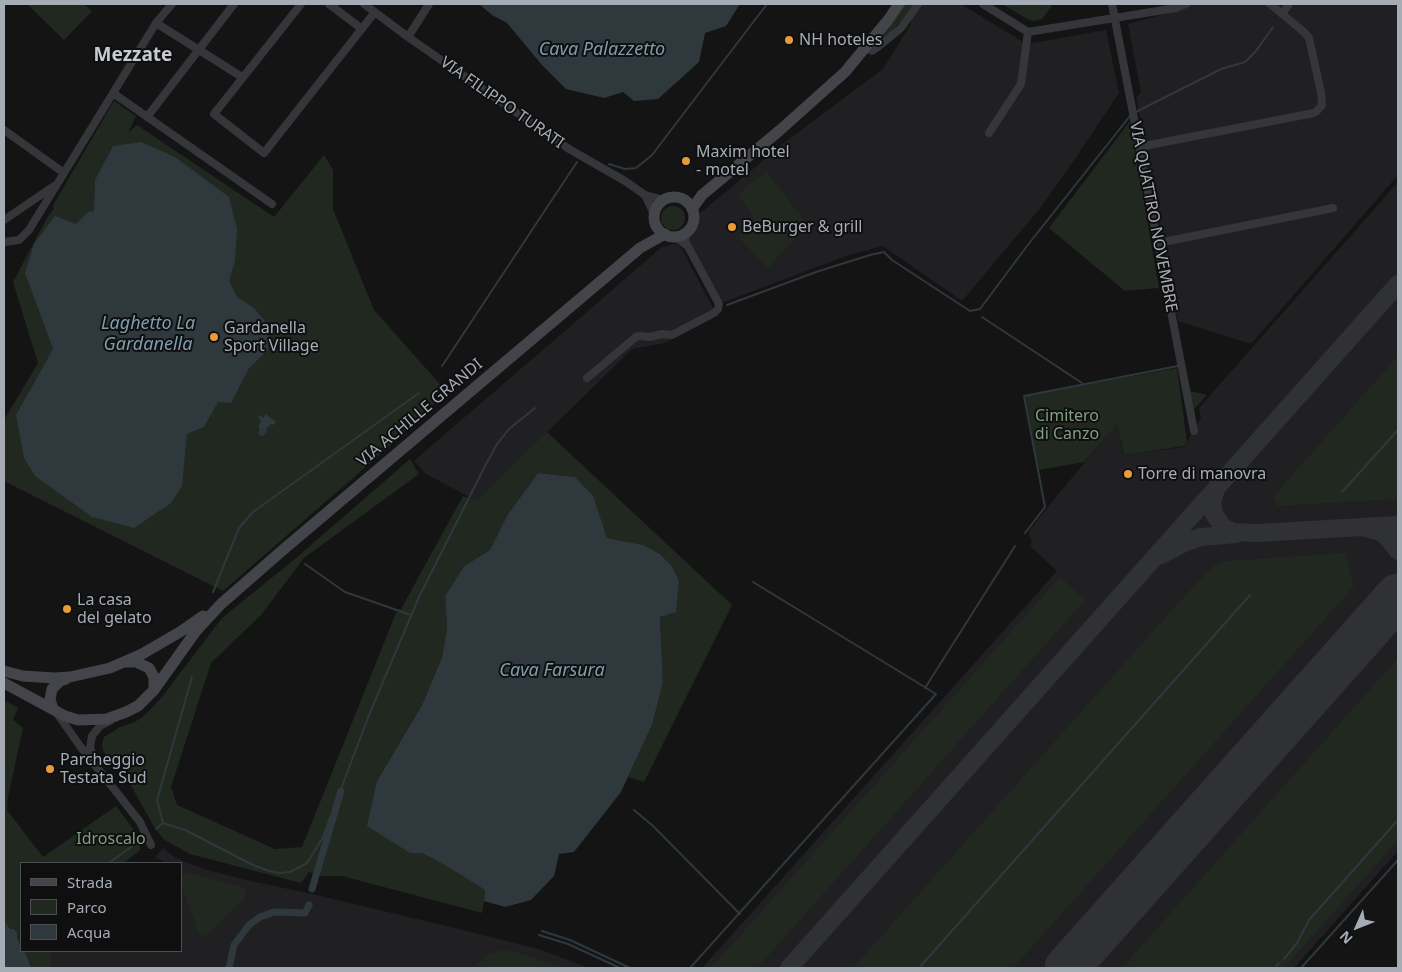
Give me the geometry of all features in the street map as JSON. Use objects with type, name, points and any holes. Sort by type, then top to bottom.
[{"type":"main road","points":[[689,205],[835,81],[866,48],[899,4]]},
{"type":"main road","points":[[656,220],[676,234],[693,221],[689,205],[675,197],[664,200]]},
{"type":"main road","name":"VIA ACHILLE GRANDI","points":[[4,683],[65,716],[86,720],[108,719],[126,712],[144,701],[196,631],[221,604],[640,248],[652,234],[656,220],[656,208],[664,200]]},
{"type":"main road","name":"VIA ACHILLE GRANDI","points":[[640,248],[676,234]]},
{"type":"main road","name":"VIA ACHILLE GRANDI","points":[[70,677],[110,668],[126,662],[180,632],[221,604]]},
{"type":"main road","points":[[126,662],[136,662],[149,668],[154,677],[154,690]]},
{"type":"main road","points":[[4,671],[23,676],[70,677]]},
{"type":"main road","points":[[54,710],[50,699],[52,689],[60,681],[70,677]]},
{"type":"street","points":[[4,236],[8,242],[22,238],[29,230],[156,23],[172,4]]},
{"type":"street","points":[[147,117],[234,4]]},
{"type":"street","points":[[301,4],[214,114],[264,153],[375,12]]},
{"type":"street","points":[[329,4],[362,29]]},
{"type":"street","name":"VIA FILIPPO TURATI","points":[[364,4],[568,149],[625,181],[645,195],[664,200]]},
{"type":"street","points":[[408,37],[429,4]]},
{"type":"street","points":[[866,48],[872,51],[879,46],[907,21],[918,4]]},
{"type":"street","points":[[983,4],[1028,32],[1176,8],[1186,4]]},
{"type":"street","name":"VIA QUATTRO NOVEMBRE","points":[[1112,4],[1194,431]]},
{"type":"street","points":[[1139,147],[1314,113],[1320,108],[1322,101],[1311,44],[1307,35],[1270,4]]},
{"type":"street","points":[[1282,14],[1289,4]]},
{"type":"street","points":[[156,23],[242,77]]},
{"type":"street","points":[[989,133],[1021,84],[1028,32]]},
{"type":"street","points":[[113,93],[272,204]]},
{"type":"street","points":[[4,130],[64,173]]},
{"type":"street","points":[[4,220],[47,192],[59,181]]},
{"type":"street","name":"VIA FILIPPO TURATI","points":[[645,195],[656,220]]},
{"type":"street","points":[[1158,243],[1333,208]]},
{"type":"street","points":[[587,378],[636,337],[672,335],[717,310],[719,304],[685,241],[676,234]]},
{"type":"street","points":[[54,710],[140,822],[151,845]]},
{"type":"street","points":[[106,780],[91,754],[90,740],[100,726],[126,712]]},
{"type":"shaded area","points":[[922,4],[961,4],[1023,42],[1033,43],[1106,30],[1119,93],[1041,207],[962,301],[883,246],[849,255],[724,302],[720,301],[688,243],[689,235],[697,224],[698,215],[784,143],[883,69],[911,24],[911,19]]},
{"type":"shaded area","points":[[1191,4],[1398,4],[1398,175],[1251,344],[1178,321],[1136,97],[1141,93],[1128,24],[1184,9]]},
{"type":"shaded area","points":[[1398,182],[1398,851],[1294,968],[702,968],[1057,571],[1030,546],[1032,541],[1029,535],[1030,530],[1117,423],[1123,455],[1184,447],[1201,418],[1199,408]]},
{"type":"shaded area","points":[[677,243],[713,308],[709,319],[665,343],[632,349],[477,501],[426,474],[414,461],[662,247]]},
{"type":"shaded area","points":[[163,848],[176,858],[204,869],[542,950],[589,968],[52,968],[50,952],[182,952],[182,862],[164,862],[155,857]]},
{"type":"green space","points":[[27,4],[84,4],[92,11],[64,40]]},
{"type":"green space","points":[[903,4],[913,4],[901,21],[879,44],[876,42]]},
{"type":"green space","points":[[1002,4],[1053,4],[1042,19],[1034,21]]},
{"type":"green space","name":"Gardanella Sport Village","points":[[114,101],[136,116],[128,133],[137,125],[274,217],[324,155],[333,170],[333,209],[374,310],[447,392],[392,444],[223,591],[4,481],[4,420],[38,363],[13,282],[48,216],[54,209],[53,205]]},
{"type":"green space","points":[[1130,121],[1159,288],[1125,291],[1049,228]]},
{"type":"green space","points":[[766,171],[807,224],[768,268],[738,237],[754,219],[738,194]]},
{"type":"green space","points":[[673,206],[678,207],[684,213],[684,223],[678,229],[673,230],[668,229],[662,223],[661,218],[662,213],[668,207]]},
{"type":"green space","points":[[1398,356],[1398,499],[1277,506],[1273,497]]},
{"type":"green space","name":"Cimitero di Canzo","points":[[1177,368],[1187,442],[1184,446],[1124,455],[1117,424],[1084,462],[1039,470],[1025,396]]},
{"type":"green space","points":[[1190,391],[1207,395],[1194,409]]},
{"type":"green space","points":[[547,432],[732,605],[644,782],[628,777],[652,725],[663,683],[660,616],[671,565],[660,554],[644,545],[607,538],[599,518],[575,477],[538,473],[508,514],[490,550],[464,566],[445,596],[447,628],[442,657],[422,705],[377,781],[410,853],[422,853],[485,890],[482,913],[342,876],[322,876],[309,872],[301,883],[190,854],[163,839],[129,782],[103,751],[104,737],[145,715],[161,698],[222,618],[296,558],[410,459],[419,474],[304,558],[261,615],[211,663],[171,787],[177,805],[275,849],[302,847],[396,613],[401,609],[463,496],[477,500]]},
{"type":"green space","points":[[1345,553],[1354,586],[1013,968],[853,968],[1213,566],[1227,561]]},
{"type":"green space","points":[[1060,577],[1085,600],[757,968],[711,968]]},
{"type":"green space","points":[[1398,658],[1398,840],[1284,968],[1122,968]]},
{"type":"green space","name":"Idroscalo","points":[[4,700],[18,708],[13,720],[23,728],[8,797],[7,810],[43,857],[116,806],[134,830],[140,850],[125,862],[20,862],[20,952],[50,952],[52,968],[4,968]]},
{"type":"green space","points":[[189,873],[242,887],[247,892],[244,900],[234,907],[207,935],[203,936],[199,934],[182,886],[182,875]]},
{"type":"green space","points":[[502,950],[515,952],[566,968],[475,968],[489,954]]},
{"type":"water","name":"Cava Palazzetto","points":[[479,4],[740,4],[726,26],[705,33],[699,62],[658,99],[634,101],[623,92],[604,98],[566,89],[542,65],[507,23],[492,15]]},
{"type":"water","name":"Laghetto La Gardanella","points":[[141,142],[175,157],[229,197],[237,229],[235,261],[229,281],[237,297],[254,308],[268,325],[268,350],[249,368],[231,403],[218,402],[204,427],[187,434],[182,486],[171,503],[134,528],[92,517],[35,476],[24,458],[16,415],[53,349],[25,273],[34,244],[55,216],[76,224],[88,212],[94,211],[95,180],[113,146]]},
{"type":"water","points":[[266,414],[276,422],[274,425],[271,424],[266,429],[267,431],[264,435],[261,436],[258,433],[260,429],[258,426],[261,421],[258,416],[263,418]]},
{"type":"water","name":"Cava Farsura","points":[[538,473],[575,477],[593,496],[607,538],[644,545],[660,554],[671,565],[679,581],[676,612],[660,617],[663,683],[652,725],[621,792],[574,852],[559,854],[554,876],[531,900],[505,907],[484,901],[485,890],[448,867],[422,853],[410,853],[367,826],[377,781],[422,705],[442,657],[447,628],[445,596],[464,566],[490,550],[508,514]]},
{"type":"water","points":[[4,921],[10,929],[14,929],[17,933],[20,952],[24,952],[31,968],[4,968]]},
{"type":"waterway","points":[[609,164],[625,169],[636,168],[652,155],[767,4]]},
{"type":"waterway","points":[[1134,113],[1221,69],[1245,62],[1256,51],[1273,27]]},
{"type":"waterway","points":[[727,305],[816,272],[884,252],[892,260],[970,311],[980,309],[1027,246],[1130,116]]},
{"type":"waterway","points":[[442,366],[577,162]]},
{"type":"waterway","points":[[982,317],[1082,383]]},
{"type":"waterway","points":[[1025,533],[1045,507],[1024,396],[1178,366]]},
{"type":"waterway","points":[[213,592],[239,528],[253,512],[419,393]]},
{"type":"waterway","points":[[163,823],[185,830],[253,865],[269,871],[290,872],[307,863],[322,839],[369,715],[419,597],[497,444],[509,429],[535,408]]},
{"type":"waterway","points":[[1342,492],[1398,430]]},
{"type":"waterway","points":[[925,688],[1015,546]]},
{"type":"waterway","points":[[305,564],[345,592],[411,615]]},
{"type":"waterway","points":[[690,968],[936,694],[753,582]]},
{"type":"waterway","points":[[919,968],[1250,595]]},
{"type":"waterway","points":[[163,823],[157,800],[192,677]]},
{"type":"waterway","points":[[312,889],[341,791]]},
{"type":"waterway","points":[[634,810],[653,826],[740,914]]},
{"type":"waterway","points":[[1284,959],[1297,943],[1309,920],[1398,820]]},
{"type":"waterway","points":[[156,829],[163,823]]},
{"type":"waterway","points":[[110,862],[135,844]]},
{"type":"waterway","points":[[1301,968],[1398,860]]},
{"type":"waterway","points":[[229,968],[234,945],[249,925],[260,917],[274,912],[305,913],[309,905]]},
{"type":"waterway","points":[[542,931],[570,940],[630,968]]},
{"type":"waterway","points":[[539,935],[568,944],[620,968]]},
{"type":"waterway","points":[[1275,968],[1279,963]]},
{"type":"taxiway","points":[[789,968],[1398,284]]},
{"type":"taxiway","points":[[1216,489],[1212,502],[1214,514],[1223,527],[1233,532],[1257,533],[1398,525]]},
{"type":"taxiway","points":[[1366,528],[1380,532],[1387,537],[1398,551]]},
{"type":"taxiway","points":[[1161,555],[1184,543],[1201,537],[1236,534]]},
{"type":"taxiway","points":[[1387,609],[1398,584]]},
{"type":"runway","points":[[1067,968],[1398,596]]},
{"type":"place","name":"NH hoteles","points":[[789,40]]},
{"type":"place","name":"Maxim hotel - motel","points":[[686,161]]},
{"type":"place","name":"BeBurger & grill","points":[[732,227]]},
{"type":"place","name":"Gardanella Sport Village","points":[[214,337]]},
{"type":"place","name":"Torre di manovra","points":[[1128,474]]},
{"type":"place","name":"La casa del gelato","points":[[67,609]]},
{"type":"place","name":"Parcheggio Testata Sud","points":[[50,769]]},
{"type":"district","name":"Mezzate","points":[[133,56]]}]
